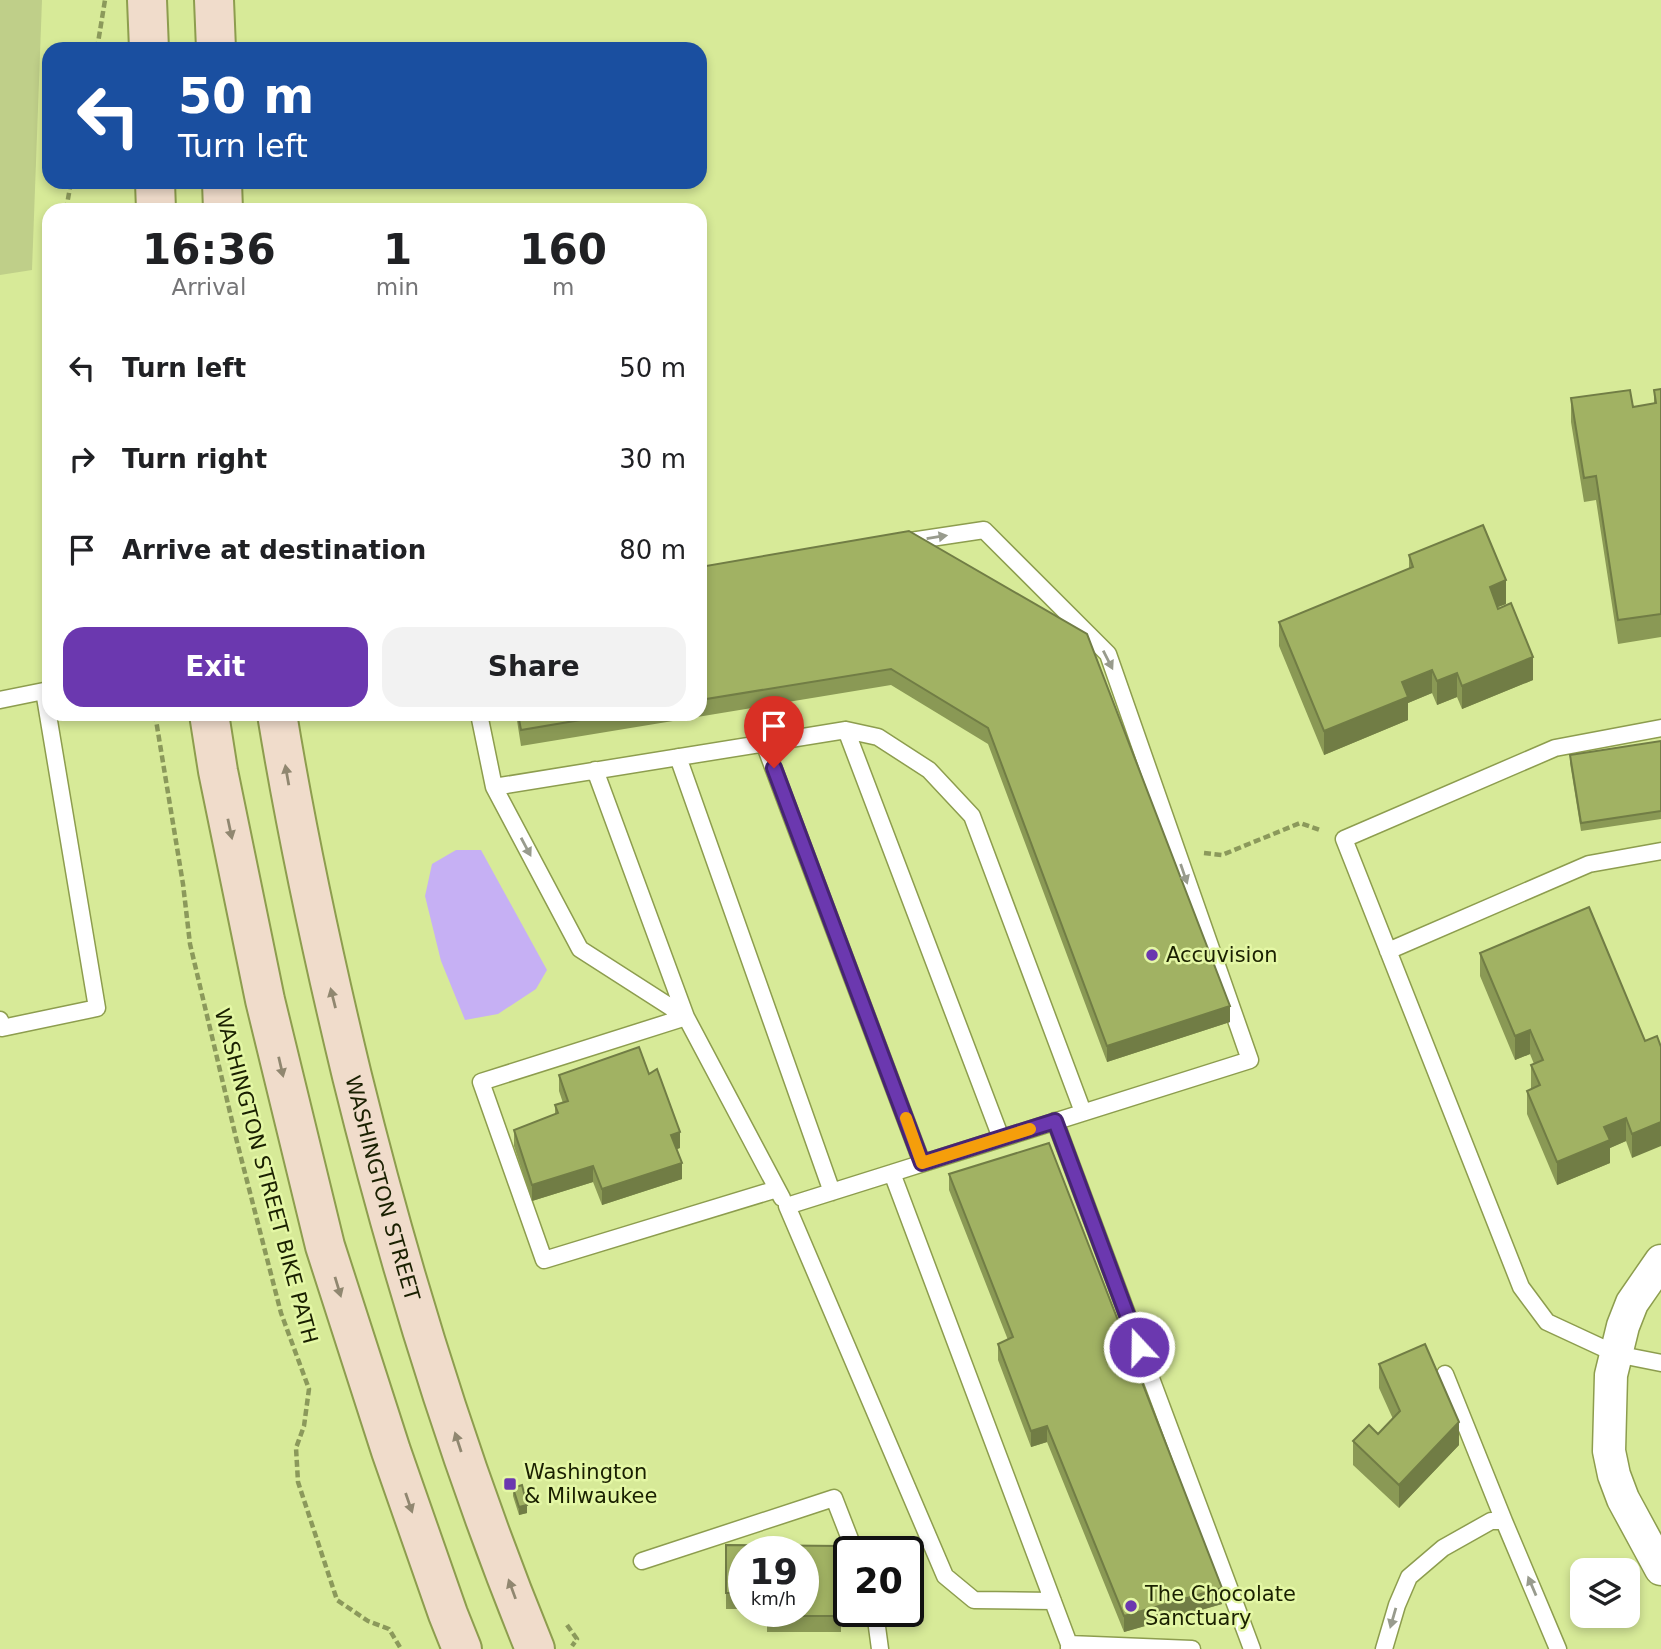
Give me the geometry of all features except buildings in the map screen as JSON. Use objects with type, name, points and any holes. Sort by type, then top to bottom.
[{"type":"main road","points":[[214,2],[216,42]]},
{"type":"main road","points":[[148,3],[149,42]]},
{"type":"main road","points":[[210,721],[265,1000],[325,1246],[391,1451],[462,1649]]},
{"type":"main road","name":"WASHINGTON STREET","points":[[278,721],[324,962],[379,1183],[424,1337],[462,1453],[535,1649]]},
{"type":"street","points":[[1661,1261],[1632,1303],[1623,1326],[1611,1375],[1610,1438],[1614,1475],[1623,1499],[1661,1569]]},
{"type":"lane","points":[[787,1206],[1250,1060],[1108,654],[984,530],[889,545]]},
{"type":"lane","points":[[0,700],[42,691]]},
{"type":"lane","points":[[0,1030],[97,1009],[52,721]]},
{"type":"lane","points":[[480,721],[494,787],[580,949],[686,1017]]},
{"type":"lane","points":[[1661,728],[1555,748],[1344,839],[1521,1287],[1547,1322],[1616,1354],[1661,1363]]},
{"type":"lane","points":[[494,787],[846,730],[878,737],[929,770],[972,816],[1083,1112]]},
{"type":"lane","points":[[846,730],[1001,1138]]},
{"type":"lane","points":[[764,743],[922,1163]]},
{"type":"lane","points":[[678,757],[832,1192]]},
{"type":"lane","points":[[595,770],[686,1017],[787,1206],[945,1576],[974,1600],[1053,1601]]},
{"type":"lane","points":[[1388,951],[1589,864],[1661,851]]},
{"type":"lane","points":[[686,1017],[481,1082],[544,1260],[777,1189]]},
{"type":"lane","points":[[1055,1121],[1252,1649]]},
{"type":"lane","points":[[892,1172],[1069,1647],[1192,1649]]},
{"type":"lane","points":[[1445,1374],[1558,1649]]},
{"type":"lane","points":[[642,1561],[834,1497],[849,1536]]},
{"type":"lane","points":[[1384,1649],[1397,1605],[1409,1577],[1443,1548],[1491,1521],[1504,1521]]},
{"type":"lane","points":[[878,1627],[880,1649]]},
{"type":"path","points":[[98,42],[105,0]]},
{"type":"path","name":"WASHINGTON STREET BIKE PATH","points":[[156,721],[190,944],[281,1313],[309,1390],[304,1426],[296,1448],[298,1482],[337,1600],[368,1621],[389,1629],[401,1649]]},
{"type":"path","points":[[1177,852],[1222,855],[1300,823],[1344,839]]},
{"type":"green space","points":[[0,0],[42,0],[32,270],[0,275]]},
{"type":"shaded area","points":[[456,850],[481,850],[547,970],[536,989],[498,1014],[465,1020],[441,961],[425,896],[432,864]]},
{"type":"slow traffic","points":[[906,1118],[922,1163],[1030,1129]]},
{"type":"place","name":"Accuvision","points":[[1152,955]]},
{"type":"place","name":"Washington & Milwaukee","points":[[510,1484]]},
{"type":"place","name":"The Chocolate Sanctuary","points":[[1131,1606]]},
{"type":"route","points":[[774,768],[922,1163],[1055,1121],[1139,1347]]}]
